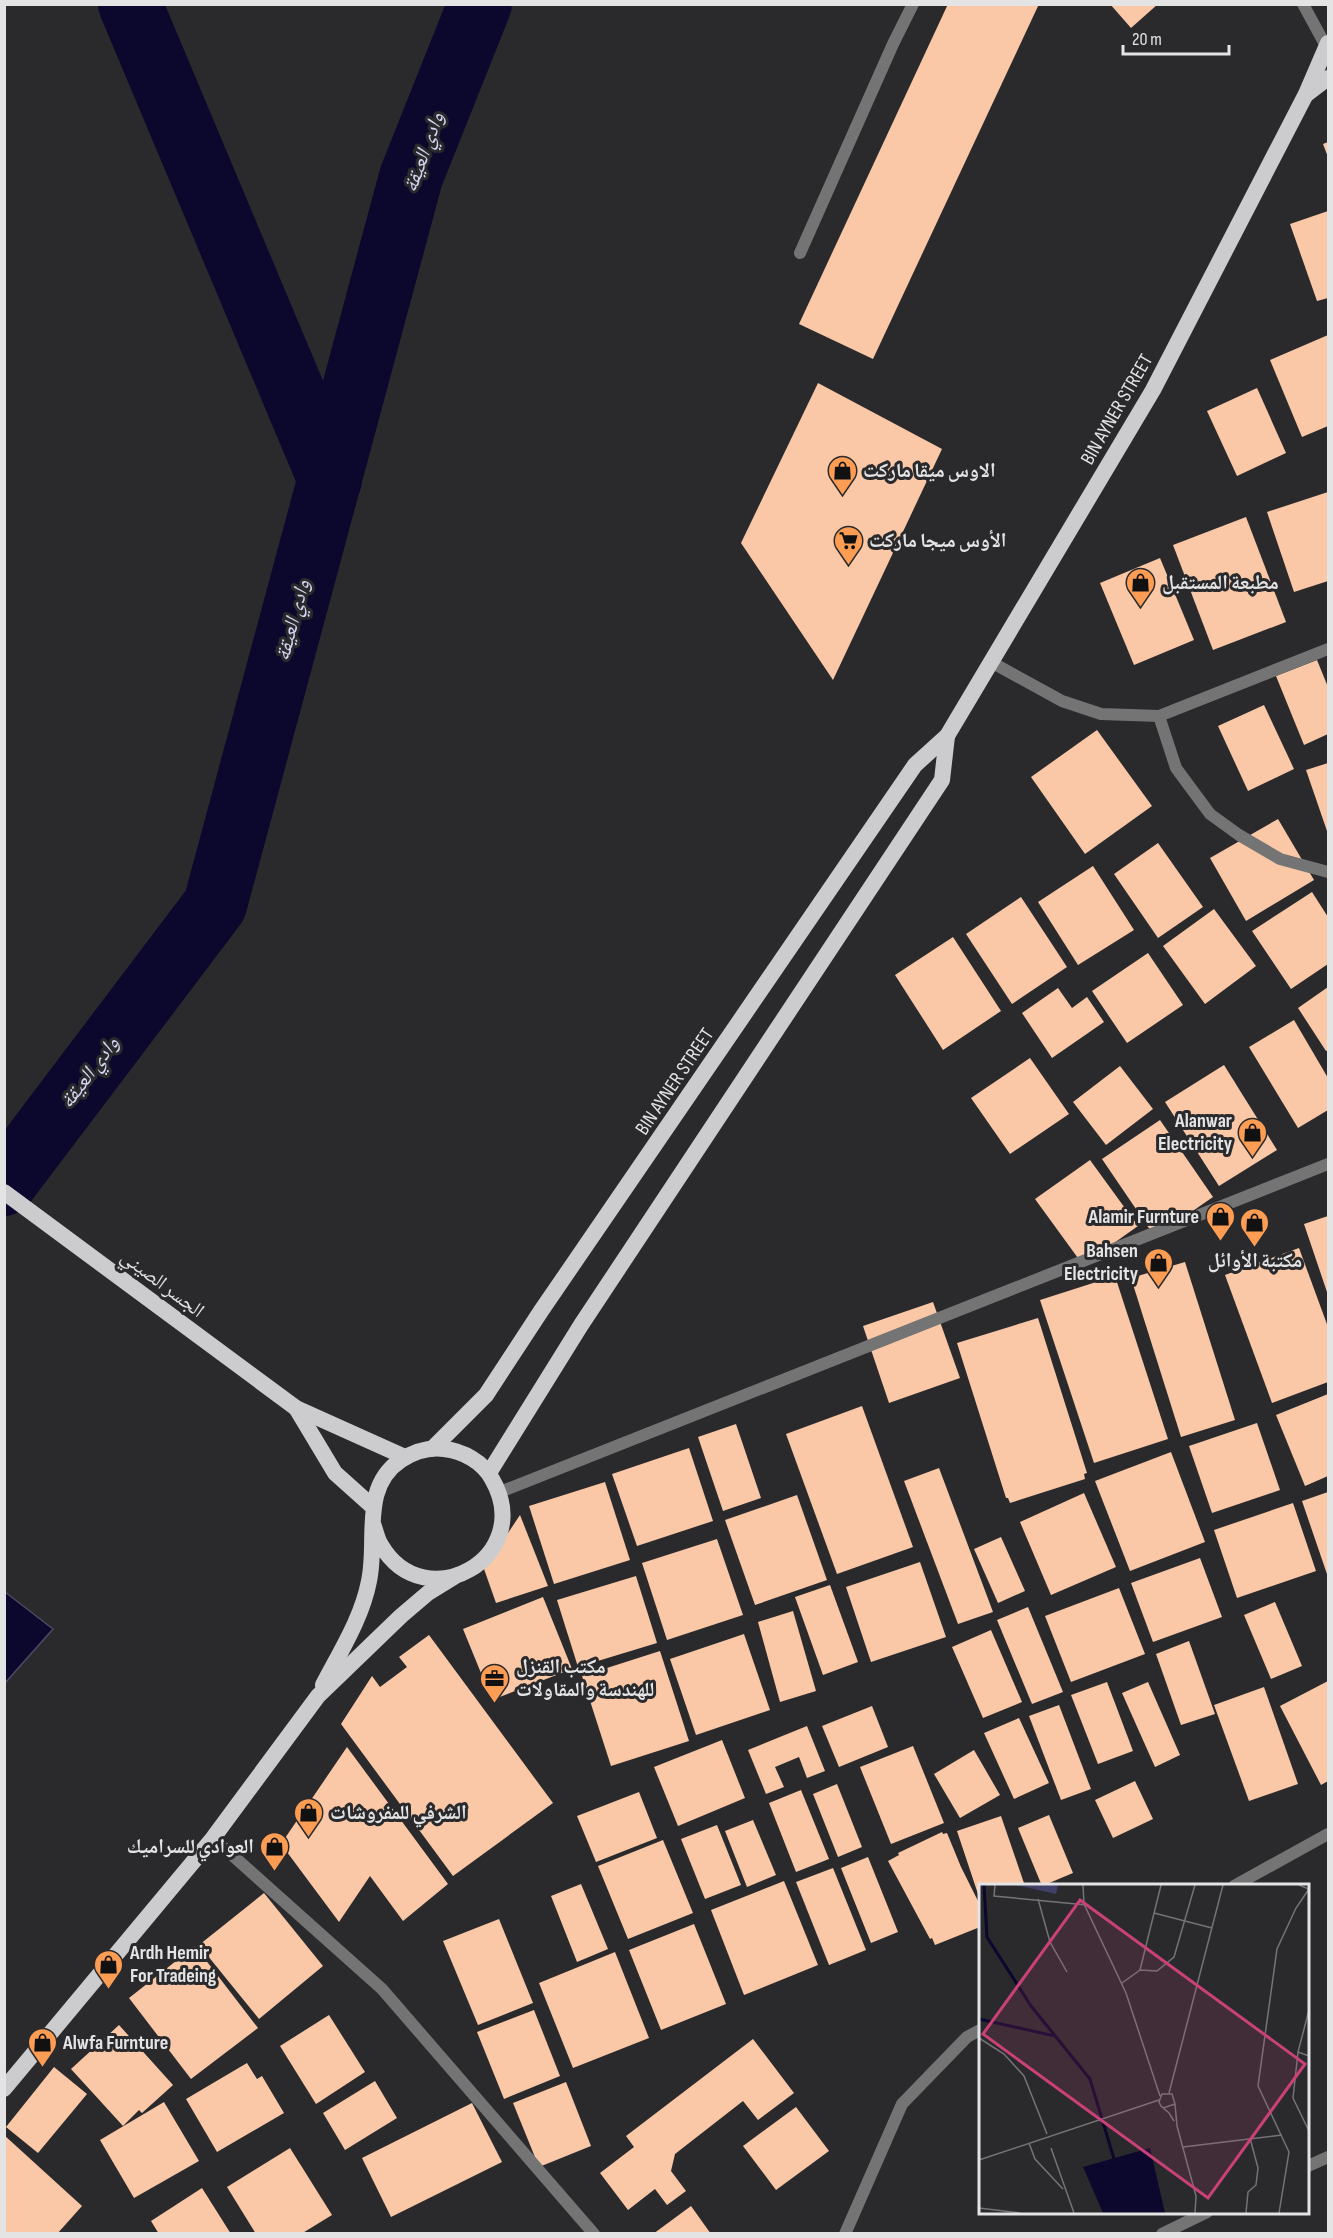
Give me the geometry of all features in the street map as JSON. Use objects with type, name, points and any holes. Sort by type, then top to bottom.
[{"type":"highway","name":"BIN AYNER STREET","points":[[433,1448],[486,1395],[915,765],[947,736],[1153,390],[1306,94],[1328,46]]},
{"type":"highway","name":"BIN AYNER STREET","points":[[1306,94],[1329,78]]},
{"type":"highway","name":"BIN AYNER STREET","points":[[489,1473],[580,1325],[942,780],[947,736]]},
{"type":"highway","name":"الجسر الصيني","points":[[4,1192],[296,1408]]},
{"type":"highway","points":[[296,1408],[405,1457]]},
{"type":"highway","points":[[296,1408],[335,1473],[373,1516],[380,1544],[394,1562],[412,1574],[433,1579],[454,1577]]},
{"type":"highway","points":[[4,2090],[213,1838],[318,1696],[428,1593],[474,1568],[490,1553],[500,1534],[504,1513],[500,1492],[489,1473],[473,1458],[454,1450],[433,1448],[412,1453],[394,1465],[380,1481],[373,1516],[370,1581],[358,1616],[318,1696]]},
{"type":"street","points":[[801,253],[893,44],[913,4]]},
{"type":"street","points":[[1304,4],[1328,46]]},
{"type":"street","points":[[991,662],[1062,701],[1101,714],[1159,716],[1329,649]]},
{"type":"street","points":[[1159,716],[1176,768],[1210,814],[1239,835],[1280,859],[1329,872]]},
{"type":"street","points":[[500,1492],[1329,1164]]},
{"type":"street","points":[[1238,1884],[1329,1834]]},
{"type":"street","points":[[213,1838],[382,1989],[590,2232]]},
{"type":"street","points":[[845,2234],[902,2104],[967,2037],[979,2031]]},
{"type":"street","points":[[1309,2166],[1329,2157]]},
{"type":"street","points":[[1162,2234],[1203,2214]]},
{"type":"shaded area","points":[[5,1592],[53,1629],[5,1683]]},
{"type":"building","points":[[948,4],[1039,4],[873,359],[799,324]]},
{"type":"building","points":[[1110,4],[1158,4],[1131,28]]},
{"type":"building","points":[[1328,142],[1328,157],[1323,144]]},
{"type":"building","points":[[1328,211],[1328,298],[1317,301],[1290,224]]},
{"type":"building","points":[[1328,335],[1328,426],[1302,437],[1270,360]]},
{"type":"building","name":"الاوس ميقا ماركت","points":[[818,383],[942,449],[833,680],[741,543]]},
{"type":"building","points":[[1257,388],[1286,453],[1237,476],[1207,411]]},
{"type":"building","points":[[1328,492],[1328,581],[1294,592],[1267,512]]},
{"type":"building","points":[[1246,517],[1286,622],[1213,650],[1173,545]]},
{"type":"building","points":[[1160,558],[1194,640],[1134,665],[1100,583]]},
{"type":"building","points":[[1317,660],[1328,687],[1328,734],[1304,745],[1276,676]]},
{"type":"building","points":[[1264,705],[1294,769],[1248,791],[1218,726]]},
{"type":"building","points":[[1097,730],[1152,806],[1085,854],[1031,777]]},
{"type":"building","points":[[1328,763],[1328,834],[1306,770]]},
{"type":"building","points":[[1278,819],[1314,880],[1246,921],[1210,858]]},
{"type":"building","points":[[1158,843],[1203,907],[1158,938],[1114,874]]},
{"type":"building","points":[[1093,866],[1134,930],[1078,965],[1038,902]]},
{"type":"building","points":[[1312,892],[1328,917],[1328,964],[1291,989],[1252,931]]},
{"type":"building","points":[[1021,897],[1067,967],[1012,1004],[966,934]]},
{"type":"building","points":[[1214,909],[1256,966],[1205,1004],[1163,946]]},
{"type":"building","points":[[953,937],[1001,1011],[943,1050],[895,975]]},
{"type":"building","points":[[1148,953],[1183,1005],[1127,1043],[1092,991]]},
{"type":"building","points":[[1328,987],[1328,1050],[1326,1051],[1298,1008]]},
{"type":"building","points":[[1058,988],[1072,1008],[1087,997],[1104,1022],[1052,1058],[1022,1013]]},
{"type":"building","points":[[1294,1020],[1328,1078],[1328,1110],[1298,1128],[1249,1047]]},
{"type":"building","points":[[1030,1058],[1069,1114],[1010,1154],[971,1098]]},
{"type":"building","points":[[1224,1065],[1277,1150],[1219,1186],[1165,1102]]},
{"type":"building","points":[[1120,1066],[1153,1109],[1106,1145],[1073,1102]]},
{"type":"building","points":[[1160,1120],[1213,1197],[1155,1237],[1102,1159]]},
{"type":"building","points":[[1090,1160],[1138,1226],[1083,1265],[1035,1199]]},
{"type":"building","points":[[1328,1216],[1328,1295],[1304,1224]]},
{"type":"building","points":[[1299,1248],[1328,1327],[1328,1382],[1272,1403],[1225,1275]]},
{"type":"building","points":[[1185,1262],[1235,1420],[1181,1437],[1131,1278]]},
{"type":"building","points":[[1115,1276],[1168,1439],[1094,1463],[1040,1300]]},
{"type":"building","points":[[933,1302],[960,1378],[889,1403],[863,1326]]},
{"type":"building","points":[[1038,1318],[1087,1473],[1084,1474],[1085,1479],[1010,1503],[1006,1498],[957,1343]]},
{"type":"building","points":[[1328,1394],[1328,1476],[1305,1486],[1276,1415]]},
{"type":"building","points":[[862,1406],[913,1547],[837,1574],[786,1434]]},
{"type":"building","points":[[1257,1423],[1280,1490],[1212,1513],[1189,1446]]},
{"type":"building","points":[[736,1424],[761,1498],[723,1511],[698,1437]]},
{"type":"building","points":[[689,1448],[713,1521],[637,1546],[612,1474]]},
{"type":"building","points":[[1171,1452],[1205,1542],[1130,1571],[1095,1481]]},
{"type":"building","points":[[939,1468],[993,1612],[958,1624],[904,1481]]},
{"type":"building","points":[[605,1482],[630,1560],[554,1584],[529,1506]]},
{"type":"building","points":[[1328,1492],[1328,1577],[1302,1501]]},
{"type":"building","points":[[1084,1493],[1116,1567],[1051,1595],[1020,1522]]},
{"type":"building","points":[[797,1495],[827,1580],[755,1605],[725,1520]]},
{"type":"building","points":[[1293,1503],[1316,1571],[1237,1598],[1214,1530]]},
{"type":"building","points":[[520,1515],[548,1586],[496,1603],[484,1569]]},
{"type":"building","points":[[1001,1537],[1025,1591],[998,1603],[974,1549]]},
{"type":"building","points":[[717,1539],[743,1615],[667,1640],[642,1563]]},
{"type":"building","points":[[1200,1558],[1222,1617],[1153,1642],[1131,1583]]},
{"type":"building","points":[[920,1562],[946,1637],[871,1662],[846,1587]]},
{"type":"building","points":[[636,1576],[657,1643],[578,1667],[557,1600]]},
{"type":"building","points":[[830,1585],[858,1662],[823,1675],[795,1597]]},
{"type":"building","points":[[1119,1588],[1145,1654],[1071,1682],[1045,1616]]},
{"type":"building","points":[[543,1597],[572,1669],[492,1700],[463,1629]]},
{"type":"building","points":[[1275,1602],[1302,1666],[1271,1679],[1244,1615]]},
{"type":"building","points":[[1028,1607],[1063,1692],[1032,1704],[997,1620]]},
{"type":"building","points":[[793,1611],[816,1691],[780,1702],[758,1622]]},
{"type":"building","points":[[991,1630],[1022,1702],[983,1718],[952,1647]]},
{"type":"building","points":[[744,1634],[770,1710],[696,1735],[670,1659]]},
{"type":"building","points":[[429,1635],[553,1803],[453,1876],[341,1724],[372,1676],[380,1687],[407,1667],[399,1657]]},
{"type":"building","points":[[1189,1641],[1215,1714],[1181,1725],[1156,1654]]},
{"type":"building","points":[[660,1651],[689,1741],[611,1766],[582,1676]]},
{"type":"building","points":[[1328,1681],[1328,1781],[1321,1785],[1280,1706]]},
{"type":"building","points":[[1107,1682],[1133,1751],[1098,1764],[1071,1695]]},
{"type":"building","points":[[1148,1682],[1180,1755],[1155,1767],[1122,1693]]},
{"type":"building","points":[[1264,1687],[1298,1784],[1249,1801],[1214,1705]]},
{"type":"building","points":[[1059,1705],[1091,1789],[1061,1800],[1029,1716]]},
{"type":"building","points":[[872,1706],[888,1747],[839,1767],[822,1726]]},
{"type":"building","points":[[1019,1718],[1049,1783],[1014,1799],[984,1733]]},
{"type":"building","points":[[807,1726],[825,1771],[807,1778],[799,1757],[775,1767],[784,1787],[766,1794],[748,1750]]},
{"type":"building","points":[[722,1740],[745,1798],[678,1826],[654,1767]]},
{"type":"building","points":[[913,1746],[944,1823],[891,1844],[860,1767]]},
{"type":"building","points":[[347,1747],[448,1884],[403,1921],[370,1876],[339,1922],[281,1844]]},
{"type":"building","points":[[974,1750],[1000,1795],[960,1818],[934,1774]]},
{"type":"building","points":[[1135,1781],[1153,1819],[1113,1838],[1095,1800]]},
{"type":"building","points":[[837,1784],[862,1847],[838,1857],[813,1794]]},
{"type":"building","points":[[801,1790],[829,1859],[796,1872],[769,1803]]},
{"type":"building","points":[[639,1792],[657,1838],[596,1862],[577,1816]]},
{"type":"building","points":[[1049,1815],[1073,1873],[1047,1884],[1041,1884],[1018,1828]]},
{"type":"building","points":[[1001,1816],[1024,1884],[979,1884],[979,1897],[957,1831]]},
{"type":"building","points":[[753,1820],[776,1875],[747,1887],[725,1831]]},
{"type":"building","points":[[717,1825],[741,1885],[705,1899],[681,1839]]},
{"type":"building","points":[[942,1832],[947,1833],[979,1903],[979,1927],[935,1945],[888,1861],[899,1855],[898,1853]]},
{"type":"building","points":[[663,1840],[693,1913],[628,1939],[598,1866]]},
{"type":"building","points":[[868,1857],[898,1932],[871,1943],[841,1868]]},
{"type":"building","points":[[833,1868],[866,1950],[829,1965],[796,1882]]},
{"type":"building","points":[[784,1881],[818,1965],[744,1995],[711,1910]]},
{"type":"building","points":[[581,1884],[608,1949],[577,1962],[551,1896]]},
{"type":"building","points":[[264,1893],[323,1966],[259,2019],[199,1945]]},
{"type":"building","points":[[499,1919],[533,2003],[478,2025],[443,1941]]},
{"type":"building","points":[[694,1924],[726,2004],[661,2030],[629,1950]]},
{"type":"building","points":[[195,1946],[258,2028],[191,2079],[129,1998]]},
{"type":"building","points":[[615,1952],[649,2038],[573,2068],[539,1983]]},
{"type":"building","points":[[534,2010],[560,2076],[504,2099],[477,2032]]},
{"type":"building","points":[[329,2015],[365,2072],[316,2104],[280,2046]]},
{"type":"building","points":[[119,2025],[173,2085],[142,2113],[139,2110],[123,2126],[71,2069]]},
{"type":"building","points":[[753,2039],[794,2093],[758,2120],[743,2101],[675,2154],[671,2171],[686,2191],[667,2205],[655,2189],[628,2210],[600,2173],[634,2147],[626,2136]]},
{"type":"building","points":[[247,2063],[257,2079],[262,2076],[284,2113],[217,2152],[186,2099]]},
{"type":"building","points":[[54,2067],[87,2094],[38,2153],[6,2127]]},
{"type":"building","points":[[375,2081],[397,2118],[345,2150],[323,2113]]},
{"type":"building","points":[[566,2082],[591,2146],[539,2167],[513,2103]]},
{"type":"building","points":[[164,2102],[199,2161],[134,2198],[100,2140]]},
{"type":"building","points":[[472,2103],[502,2162],[391,2217],[362,2158]]},
{"type":"building","points":[[796,2107],[829,2151],[776,2190],[743,2146]]},
{"type":"building","points":[[4,2135],[82,2206],[57,2234],[4,2234]]},
{"type":"building","points":[[290,2148],[332,2215],[301,2234],[256,2234],[227,2187]]},
{"type":"building","points":[[202,2188],[231,2234],[159,2234],[151,2221]]},
{"type":"building","points":[[691,2206],[711,2234],[653,2234]]},
{"type":"waterway","points":[[130,4],[330,480]]},
{"type":"waterway","name":"وادي العيقة","points":[[4,1184],[215,905],[411,177],[480,4]]},
{"type":"place","name":"الاوس ميقا ماركت","points":[[842,496]]},
{"type":"place","name":"الأوس ميجا ماركت","points":[[848,566]]},
{"type":"place","name":"مطبعة المستقبل","points":[[1141,608]]},
{"type":"place","name":"Alanwar Electricity","points":[[1253,1158]]},
{"type":"place","name":"Alamir Furnture","points":[[1220,1242]]},
{"type":"place","name":"مكتبة الأوائل","points":[[1255,1248]]},
{"type":"place","name":"Bahsen Electricity","points":[[1159,1288]]},
{"type":"place","name":"مكتب القنزل للهندسة والمقاولات","points":[[495,1704]]},
{"type":"place","name":"الشرفي للمفروشات","points":[[309,1838]]},
{"type":"place","name":"العوادي للسراميك","points":[[275,1872]]},
{"type":"place","name":"Ardh Hemir For Tradeing","points":[[109,1990]]},
{"type":"place","name":"Alwfa Furnture","points":[[42,2068]]}]
